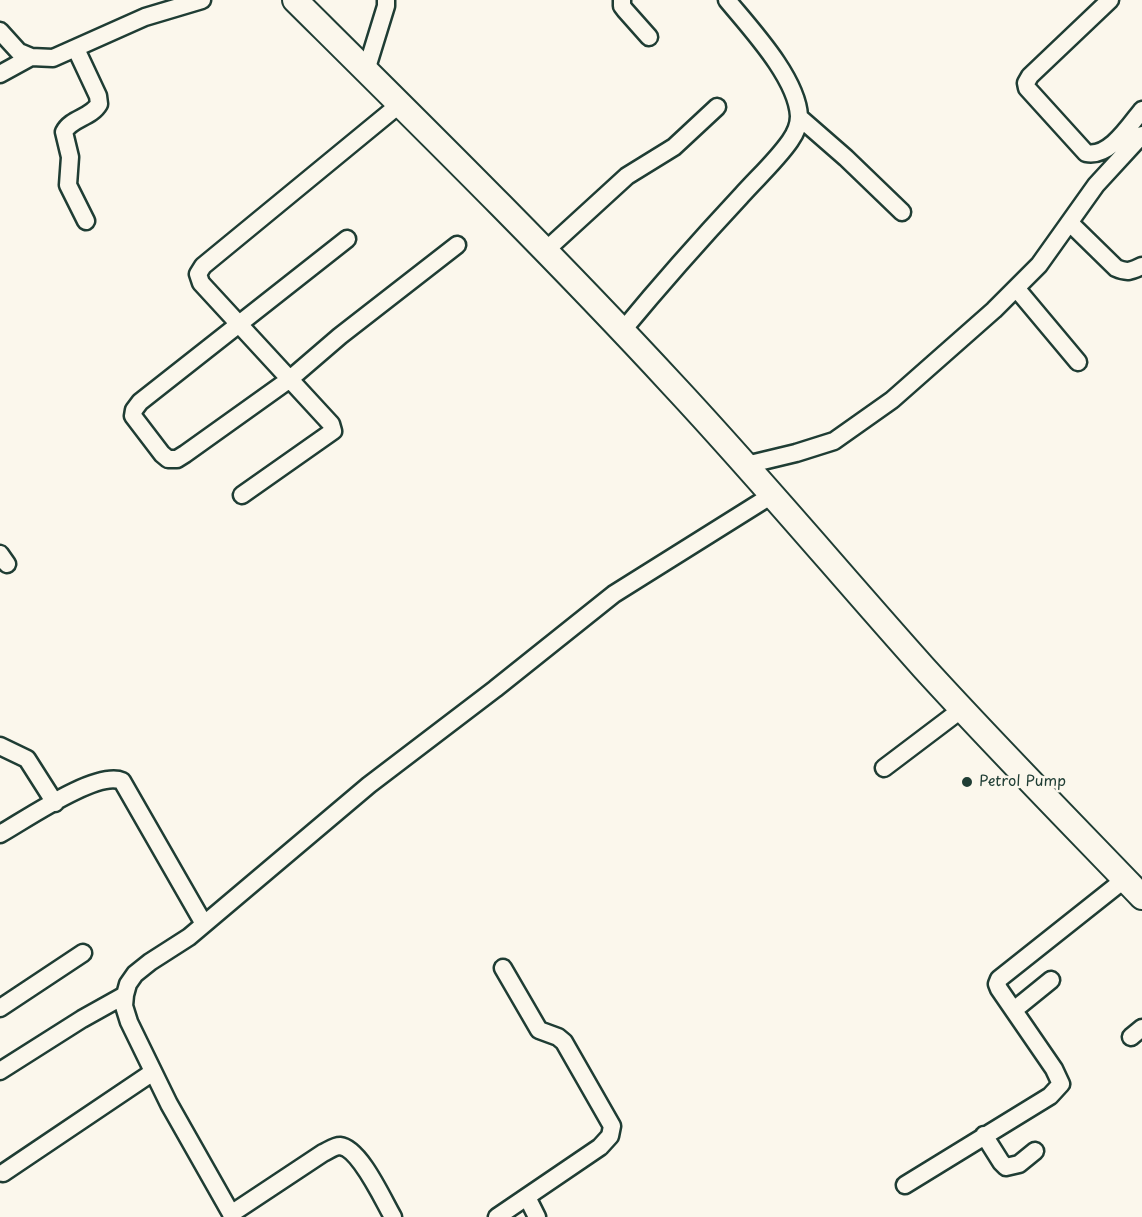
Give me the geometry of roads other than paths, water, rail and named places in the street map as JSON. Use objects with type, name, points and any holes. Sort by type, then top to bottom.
[{"type":"highway","points":[[295,0],[623,330],[962,709],[1136,887]]},
{"type":"street","points":[[0,31],[19,52],[31,57],[53,58],[145,17],[202,0]]},
{"type":"street","points":[[366,71],[386,0]]},
{"type":"street","points":[[622,0],[624,10],[649,38]]},
{"type":"street","points":[[623,330],[673,270],[773,162],[797,128],[799,117],[796,100],[784,76],[728,0]]},
{"type":"street","points":[[1110,0],[1030,76],[1026,83],[1027,88],[1077,145],[1086,153],[1095,155],[1113,142],[1142,110]]},
{"type":"street","points":[[76,49],[98,96],[99,104],[90,115],[72,124],[64,132],[70,157],[68,185],[86,221]]},
{"type":"street","points":[[0,74],[31,57]]},
{"type":"street","points":[[242,495],[333,431],[332,424],[201,283],[198,274],[203,266],[400,104]]},
{"type":"street","points":[[545,251],[627,176],[674,147],[717,107]]},
{"type":"street","points":[[799,117],[902,212]]},
{"type":"street","points":[[746,465],[834,441],[864,422],[936,362],[1039,265],[1096,185],[1142,135]]},
{"type":"street","points":[[1070,223],[1116,268],[1124,272],[1142,266]]},
{"type":"street","points":[[347,239],[146,396],[134,410],[133,416],[136,423],[162,454],[168,459],[177,459],[290,380],[340,336],[457,244]]},
{"type":"street","points":[[1016,288],[1078,362]]},
{"type":"street","points":[[393,1217],[358,1157],[349,1148],[338,1146],[323,1153],[232,1215],[169,1104],[129,1023],[124,1006],[128,984],[135,974],[204,924],[369,785],[614,594],[772,495]]},
{"type":"street","points":[[884,768],[962,709]]},
{"type":"street","points":[[0,746],[27,759],[55,803]]},
{"type":"street","points":[[0,834],[84,786],[102,779],[115,778],[122,781],[204,924]]},
{"type":"street","points":[[905,1185],[1050,1096],[1061,1084],[1054,1069],[999,989],[999,979],[1136,887]]},
{"type":"street","points":[[0,1008],[83,953]]},
{"type":"street","points":[[497,1217],[600,1147],[610,1136],[612,1126],[564,1042],[558,1037],[539,1030],[503,968]]},
{"type":"street","points":[[1014,1010],[1051,980]]},
{"type":"street","points":[[0,1071],[90,1014],[125,995]]},
{"type":"street","points":[[3,1173],[153,1072]]},
{"type":"street","points":[[984,1135],[1006,1167],[1019,1164],[1035,1151]]},
{"type":"street","points":[[527,1197],[537,1217]]},
{"type":"place","name":"Petrol Pump","points":[[967,782]]}]
